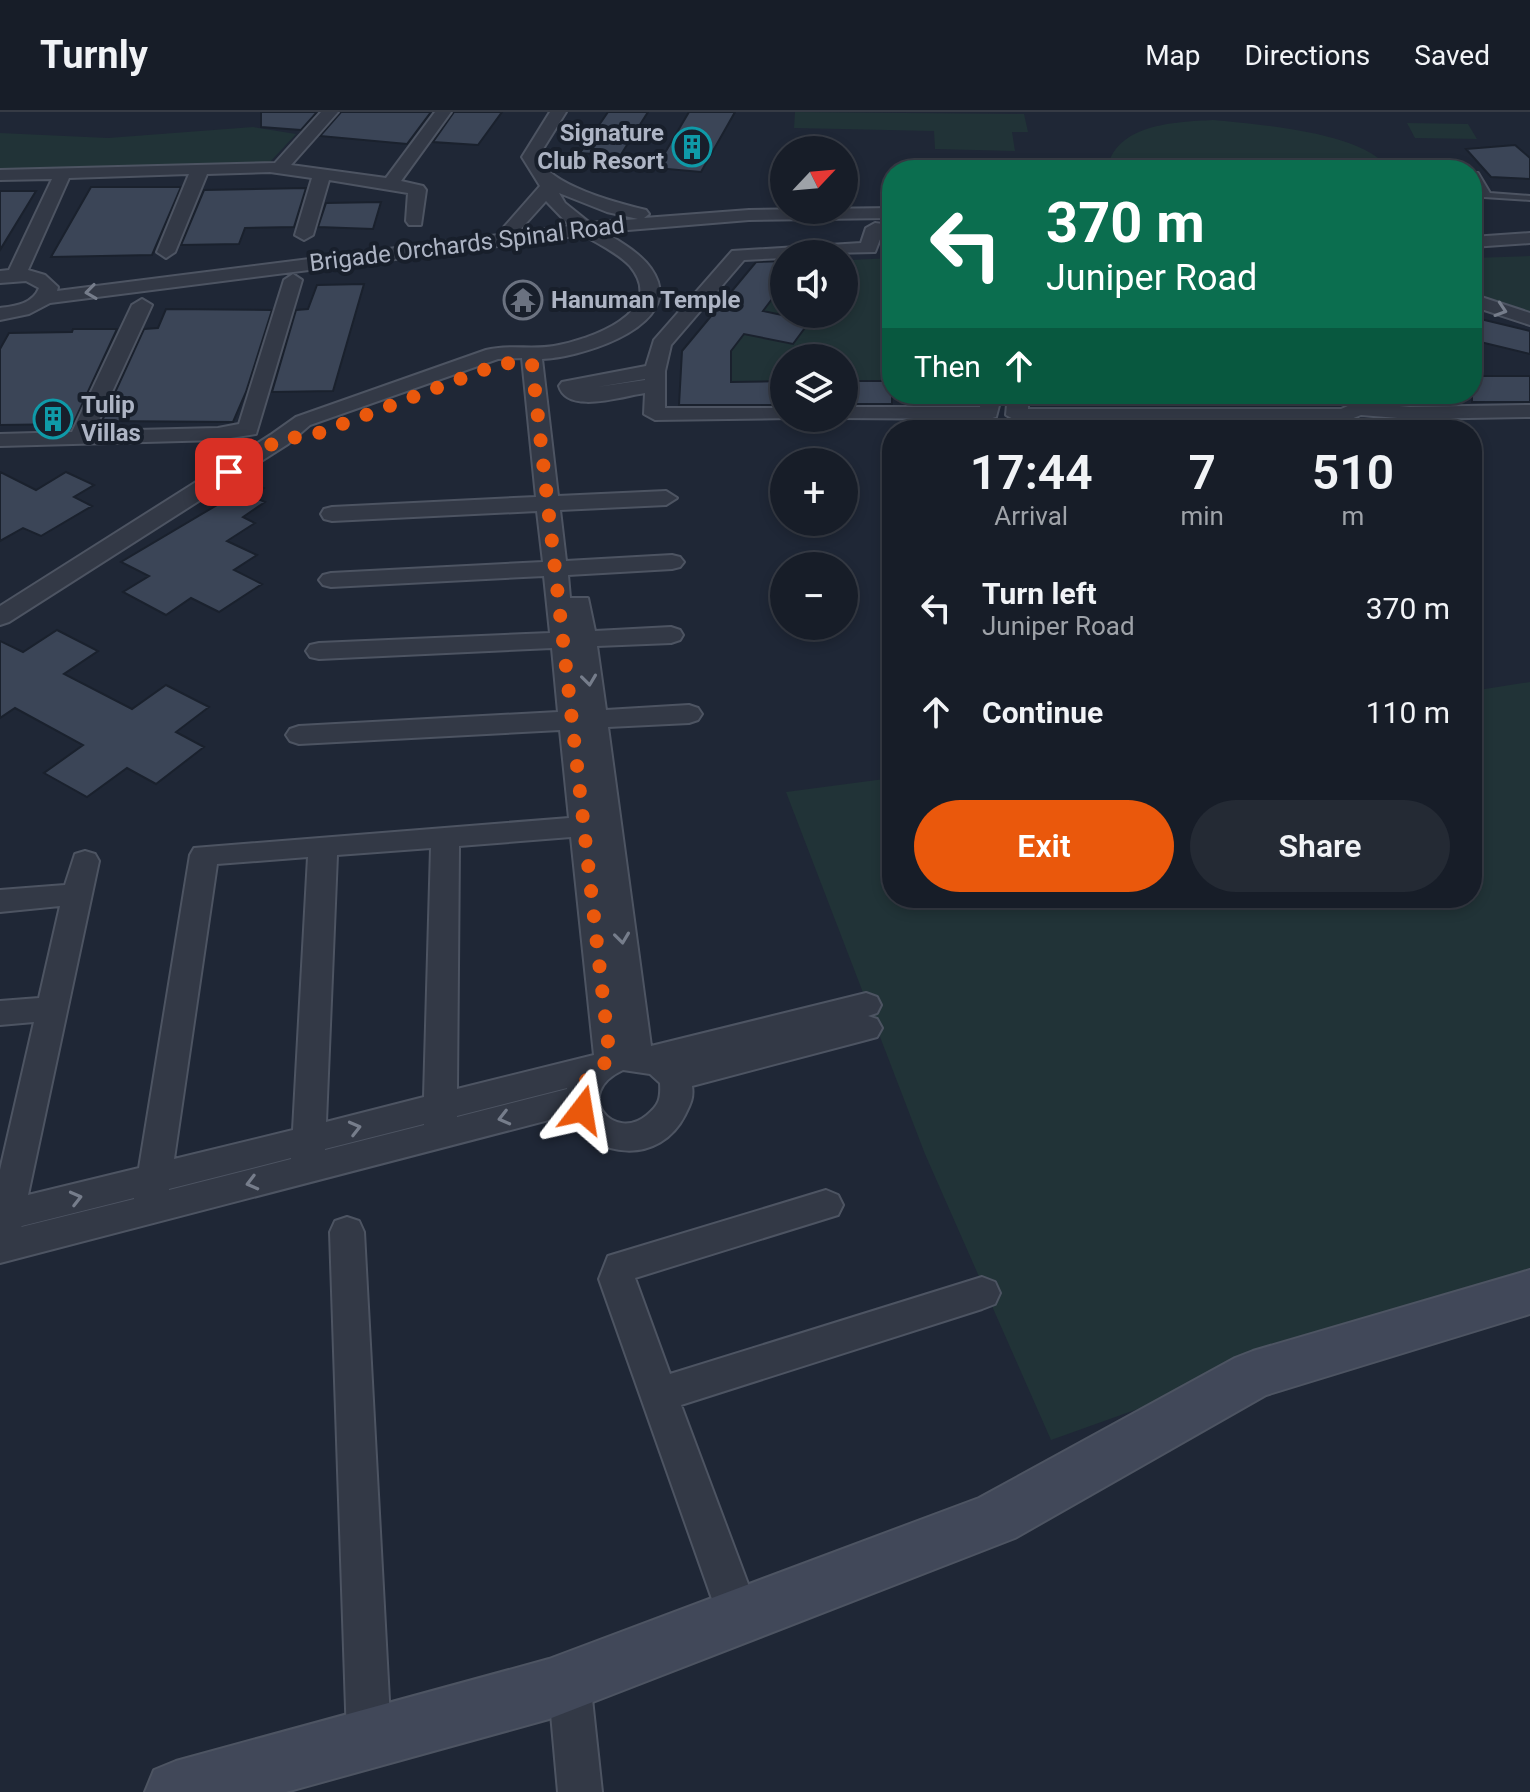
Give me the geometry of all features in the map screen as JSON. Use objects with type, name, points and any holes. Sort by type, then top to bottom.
[{"type":"street","points":[[279,168],[330,112]]},
{"type":"street","points":[[390,184],[443,112]]},
{"type":"street","points":[[0,617],[280,439],[311,436],[502,363],[613,346],[639,334],[664,311],[669,290],[655,261],[588,224],[532,165],[530,157],[558,112]]},
{"type":"street","points":[[0,175],[279,168],[417,190],[415,221]]},
{"type":"street","points":[[166,252],[200,169]]},
{"type":"street","points":[[0,314],[24,309],[45,290],[8,276],[63,173]]},
{"type":"street","points":[[304,235],[322,174]]},
{"type":"street","points":[[552,185],[613,208],[640,214]]},
{"type":"street","points":[[552,185],[513,232],[562,243],[634,252]]},
{"type":"street","points":[[858,205],[882,205]]},
{"type":"street","name":"Brigade Orchards Spinal Road","points":[[588,224],[640,214],[770,207]]},
{"type":"street","name":"Brigade Orchards Spinal Road","points":[[45,290],[588,224],[749,215],[882,213]]},
{"type":"street","points":[[634,252],[646,236],[671,221]]},
{"type":"street","points":[[770,414],[655,414],[655,378],[661,344],[739,255],[869,248],[875,228],[882,229]]},
{"type":"street","points":[[1482,247],[1530,238]]},
{"type":"street","points":[[1482,248],[1530,250]]},
{"type":"street","points":[[540,359],[614,333],[640,315],[649,302],[650,287],[634,252]]},
{"type":"street","points":[[0,440],[218,434],[248,429],[293,280]]},
{"type":"street","points":[[1482,303],[1530,319]]},
{"type":"street","points":[[80,438],[142,305]]},
{"type":"street","points":[[540,359],[596,826],[634,1064],[679,1092],[673,1115],[664,1124],[640,1136],[626,1138],[598,1130],[582,1110],[582,1086],[634,1064]]},
{"type":"street","points":[[858,413],[989,413],[990,404]]},
{"type":"street","points":[[1018,404],[1017,415],[1346,415],[1357,408],[1376,404]]},
{"type":"street","points":[[1340,404],[1357,408]]},
{"type":"street","points":[[1423,404],[1530,411]]},
{"type":"street","points":[[332,514],[666,498]]},
{"type":"street","points":[[331,580],[672,562]]},
{"type":"street","points":[[319,651],[671,635]]},
{"type":"street","points":[[299,735],[689,714]]},
{"type":"street","points":[[152,1194],[204,855],[596,826]]},
{"type":"street","points":[[440,1121],[445,837]]},
{"type":"street","points":[[308,1154],[323,846]]},
{"type":"street","points":[[85,861],[52,1009],[13,1131],[2,1232],[440,1121],[634,1064],[866,1017]]},
{"type":"street","points":[[0,901],[78,894]]},
{"type":"street","points":[[0,1013],[52,1009]]},
{"type":"street","points":[[440,1121],[580,1099]]},
{"type":"street","points":[[739,1616],[617,1279],[620,1267],[826,1205]]},
{"type":"street","points":[[347,1232],[369,1738]]},
{"type":"street","points":[[176,1792],[569,1680],[995,1519],[1253,1375],[1530,1292]]},
{"type":"street","points":[[659,1395],[982,1293]]},
{"type":"street","points":[[569,1680],[580,1792]]},
{"type":"lane","points":[[1482,187],[1487,195],[1530,198]]},
{"type":"shaded area","points":[[795,112],[1024,114],[1028,132],[1012,132],[1015,151],[935,149],[934,131],[794,128]]},
{"type":"shaded area","points":[[1213,120],[1308,132],[1358,147],[1380,160],[1110,160],[1121,143],[1134,134],[1181,122]]},
{"type":"shaded area","points":[[1407,123],[1468,124],[1477,139],[1415,138]]},
{"type":"shaded area","points":[[253,127],[296,134],[270,162],[0,170],[0,133],[108,138]]},
{"type":"shaded area","points":[[1530,256],[1530,313],[1482,296],[1482,258]]},
{"type":"shaded area","points":[[882,258],[882,381],[858,381],[858,344],[770,344],[770,381],[751,381],[731,391],[731,351],[770,301],[770,328],[858,328],[858,260]]},
{"type":"shaded area","points":[[1530,682],[1530,1269],[1051,1440],[925,1154],[786,792],[882,779],[882,908],[1482,908],[1482,689]]},
{"type":"building","points":[[261,112],[317,112],[301,130],[261,127]]},
{"type":"building","points":[[341,112],[431,112],[407,144],[320,136]]},
{"type":"building","points":[[454,112],[502,112],[478,145],[433,142]]},
{"type":"building","points":[[608,112],[648,112],[620,156],[580,153]]},
{"type":"building","points":[[689,112],[735,112],[701,172],[656,168]]},
{"type":"building","points":[[1515,145],[1530,158],[1530,179],[1491,177],[1482,167],[1482,160],[1476,160],[1466,149]]},
{"type":"building","points":[[91,187],[181,187],[152,255],[51,257]]},
{"type":"building","points":[[306,188],[294,227],[245,228],[239,244],[181,245],[204,190]]},
{"type":"building","points":[[0,191],[36,191],[0,250]]},
{"type":"building","points":[[381,202],[373,229],[318,227],[326,203]]},
{"type":"building","points":[[756,262],[770,262],[770,302],[763,311],[770,312],[770,328],[805,328],[793,344],[744,334],[731,351],[731,382],[770,381],[770,405],[679,405],[682,351]]},
{"type":"building","points":[[364,284],[333,391],[272,392],[296,310],[308,309],[317,285]]},
{"type":"building","points":[[166,309],[272,310],[246,392],[233,422],[102,421],[144,329],[158,328]]},
{"type":"building","points":[[1482,319],[1530,331],[1530,354],[1482,342]]},
{"type":"building","points":[[73,329],[117,329],[73,424],[0,425],[0,349],[9,333],[72,332]]},
{"type":"building","points":[[1482,376],[1530,376],[1530,402],[1482,402]]},
{"type":"building","points":[[858,381],[882,381],[882,404],[858,404]]},
{"type":"building","points":[[0,472],[36,490],[66,472],[94,485],[74,497],[92,506],[41,536],[23,528],[0,541]]},
{"type":"building","points":[[243,478],[264,488],[251,496],[265,502],[243,517],[255,523],[227,541],[257,555],[234,570],[262,584],[219,612],[191,598],[166,615],[123,592],[149,576],[121,562],[217,505],[207,500]]},
{"type":"building","points":[[57,630],[98,651],[64,674],[132,709],[166,685],[209,707],[176,732],[204,747],[156,784],[127,768],[87,797],[44,773],[83,745],[15,708],[0,718],[0,641],[23,652]]},
{"type":"place","name":"Signature Club Resort","points":[[692,147]]},
{"type":"place","name":"Hanuman Temple","points":[[523,300]]},
{"type":"place","name":"Tulip Villas","points":[[53,419]]},
{"type":"route","points":[[229,472],[280,439],[311,436],[502,363],[532,364],[610,1060],[589,1076],[582,1086],[582,1110]]}]
